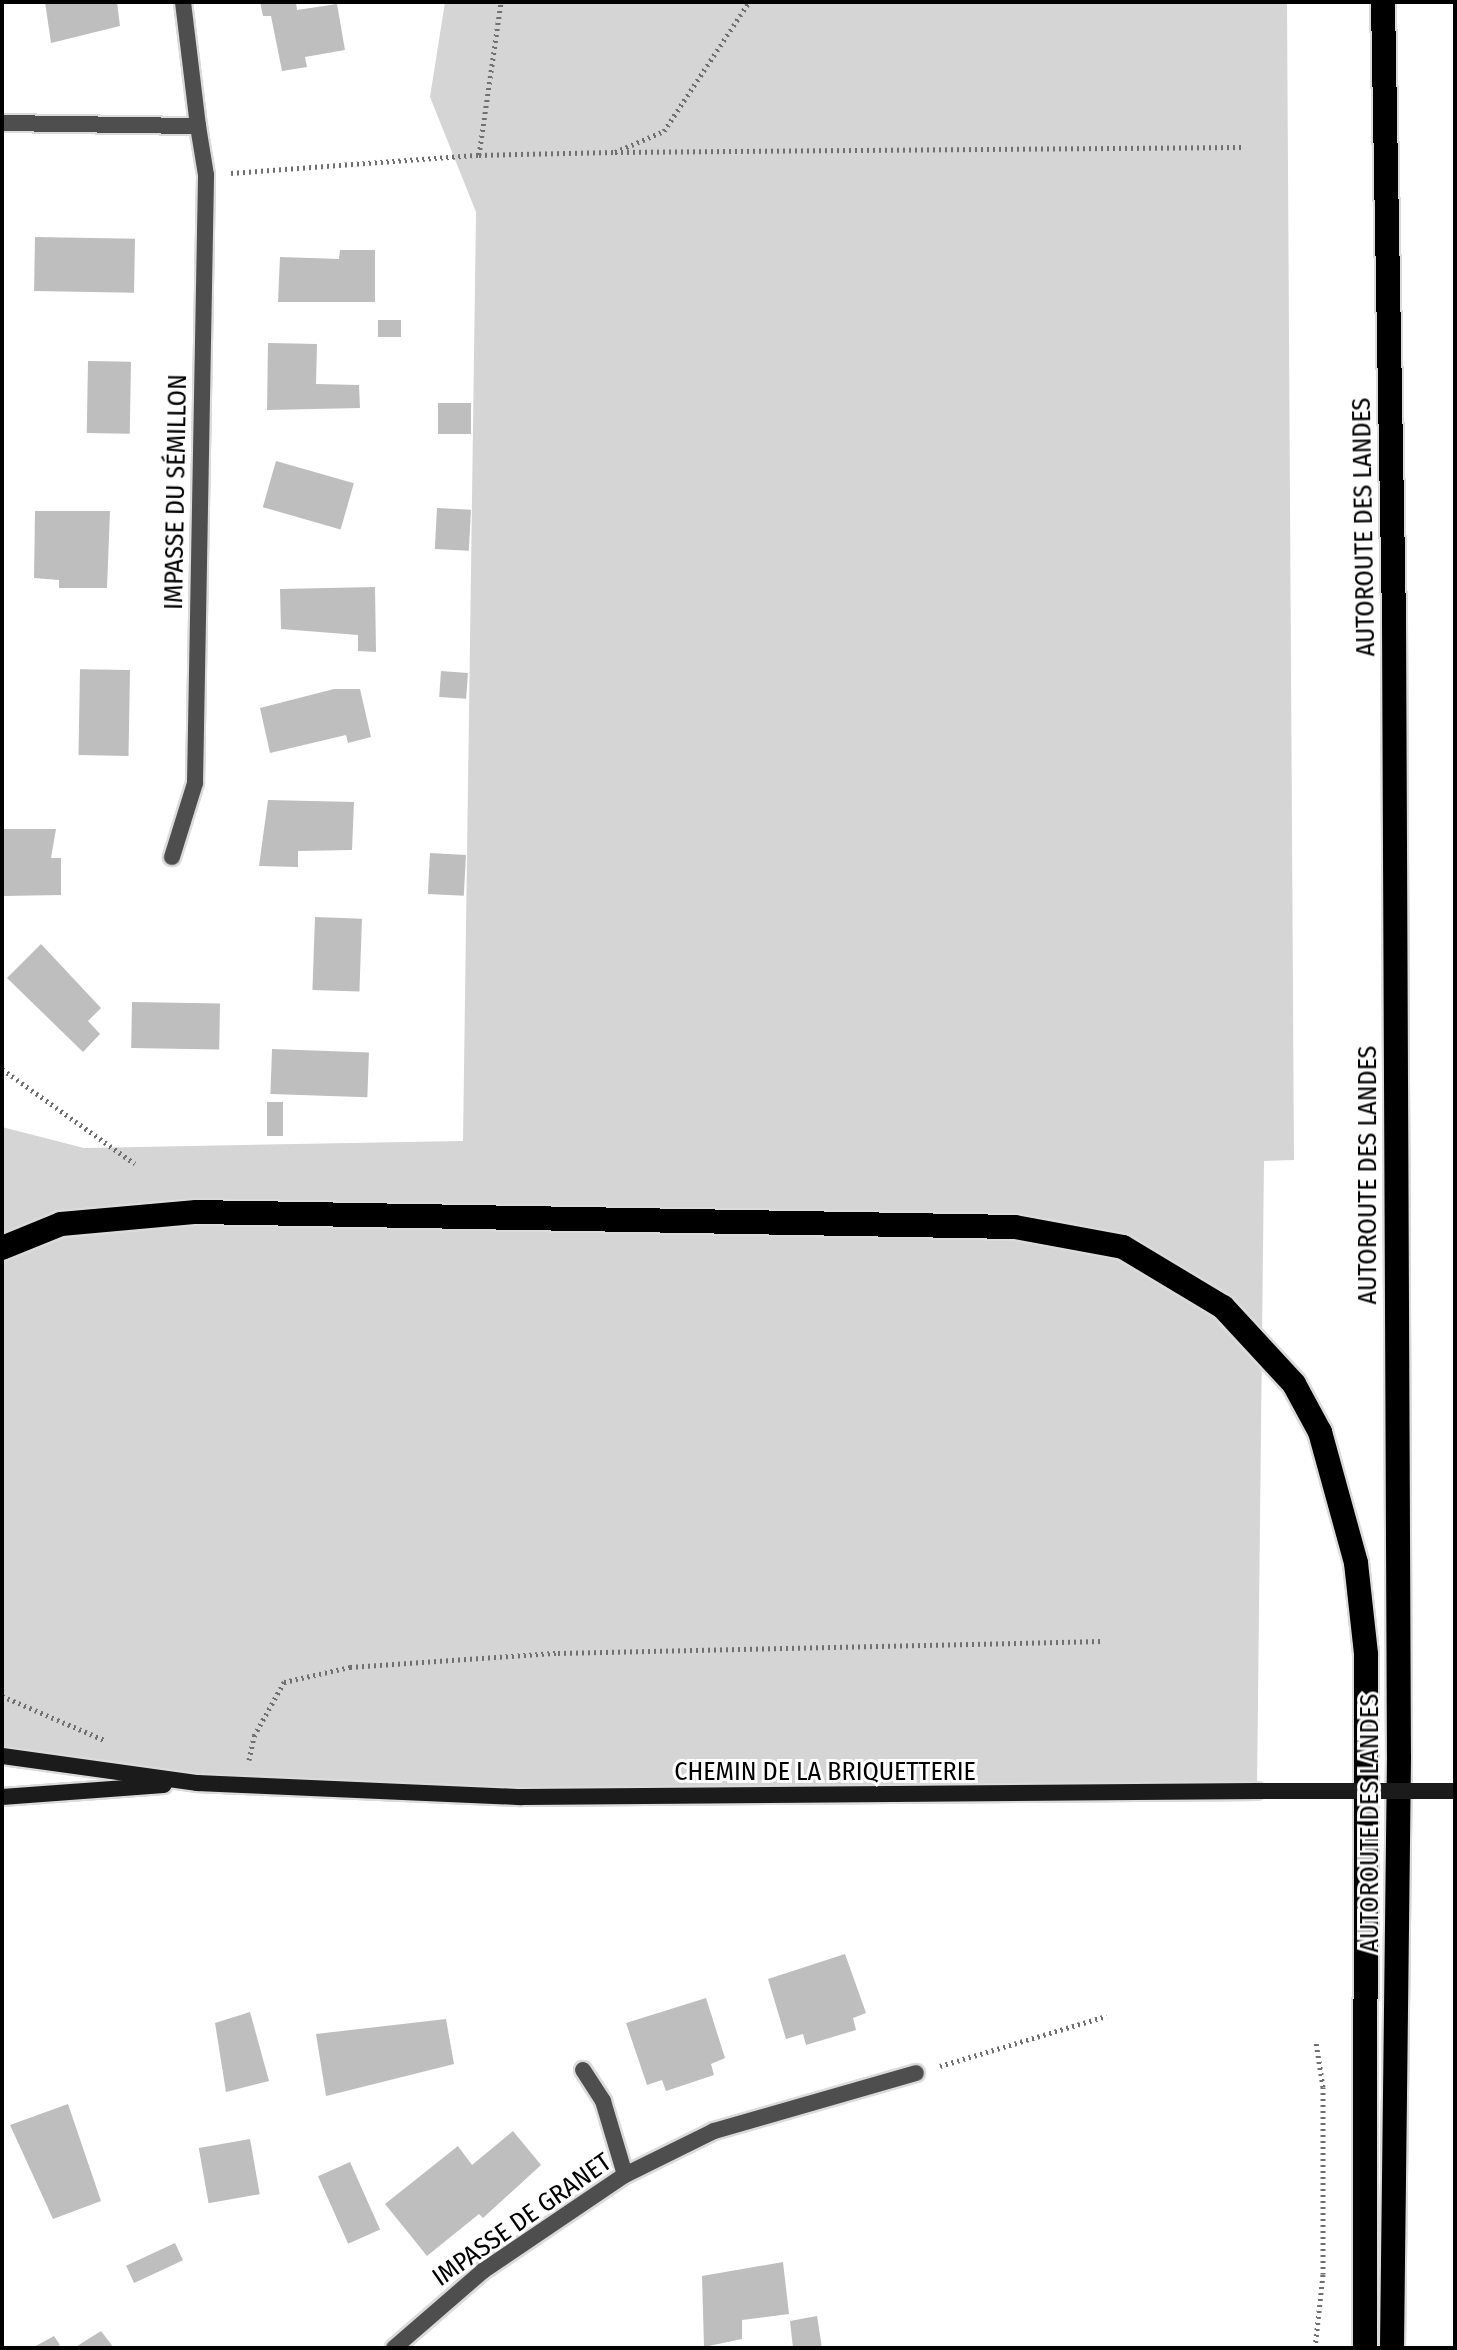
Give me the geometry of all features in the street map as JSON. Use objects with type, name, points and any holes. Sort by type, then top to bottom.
[{"type":"highway","name":"AUTOROUTE DES LANDES","points":[[1383,2],[1397,1330],[1392,2348]]},
{"type":"highway","points":[[2,1248],[61,1224],[196,1212],[1015,1227],[1123,1247],[1223,1307],[1294,1384],[1320,1432],[1356,1563],[1366,1654],[1365,2348]]},
{"type":"street","name":"IMPASSE DU SÉMILLON","points":[[172,857],[195,783],[206,175],[183,2]]},
{"type":"street","points":[[2,123],[198,126]]},
{"type":"street","name":"CHEMIN DE LA BRIQUETTERIE","points":[[2,1756],[197,1783],[522,1797],[1455,1791]]},
{"type":"street","name":"CHEMIN DE LA BRIQUETTERIE","points":[[2,1797],[197,1783]]},
{"type":"street","points":[[583,2070],[603,2101],[625,2175]]},
{"type":"street","name":"IMPASSE DE GRANET","points":[[394,2348],[483,2271],[625,2175],[714,2131],[916,2073]]},
{"type":"path","points":[[479,155],[501,2]]},
{"type":"path","points":[[615,152],[664,131],[749,2]]},
{"type":"path","points":[[206,175],[479,155],[1245,147]]},
{"type":"path","points":[[2,1069],[135,1164]]},
{"type":"path","points":[[244,1785],[254,1736],[284,1682],[350,1667],[558,1653],[1103,1641]]},
{"type":"path","points":[[2,1696],[117,1744]]},
{"type":"path","points":[[916,2073],[1107,2016]]},
{"type":"path","points":[[1315,2348],[1323,2196],[1323,2087],[1316,2042]]},
{"type":"shaded area","points":[[445,2],[1287,2],[1294,1160],[1264,1161],[1257,1791],[900,1796],[286,1787],[2,1746],[2,1127],[84,1148],[463,1141],[476,212],[430,97]]},
{"type":"building","points":[[45,2],[117,2],[120,26],[51,43]]},
{"type":"building","points":[[260,2],[296,2],[297,10],[337,4],[345,50],[305,57],[307,67],[282,71],[271,16],[263,16]]},
{"type":"building","points":[[35,237],[135,239],[134,293],[34,291]]},
{"type":"building","points":[[340,250],[375,250],[375,302],[278,302],[280,257],[339,259]]},
{"type":"building","points":[[378,320],[401,320],[401,337],[378,337]]},
{"type":"building","points":[[268,343],[317,344],[316,384],[359,385],[360,408],[267,410]]},
{"type":"building","points":[[88,361],[131,362],[130,434],[87,433]]},
{"type":"building","points":[[438,403],[471,403],[471,434],[438,434]]},
{"type":"building","points":[[276,461],[354,483],[341,529],[263,507]]},
{"type":"building","points":[[437,508],[471,510],[469,551],[435,549]]},
{"type":"building","points":[[35,511],[110,511],[107,588],[59,588],[59,580],[34,578]]},
{"type":"building","points":[[375,587],[376,652],[358,651],[358,635],[281,629],[280,589]]},
{"type":"building","points":[[80,669],[130,670],[128,756],[79,755]]},
{"type":"building","points":[[441,671],[468,673],[466,699],[439,697]]},
{"type":"building","points":[[334,689],[360,689],[371,737],[348,743],[346,735],[270,753],[260,708]]},
{"type":"building","points":[[268,800],[354,802],[352,850],[298,851],[298,867],[259,866]]},
{"type":"building","points":[[4,829],[56,829],[51,858],[61,858],[61,895],[3,896]]},
{"type":"building","points":[[430,853],[466,855],[464,896],[428,894]]},
{"type":"building","points":[[315,917],[362,919],[359,992],[312,990]]},
{"type":"building","points":[[41,944],[101,1008],[88,1021],[100,1034],[83,1052],[7,978]]},
{"type":"building","points":[[132,1002],[220,1004],[219,1050],[131,1048]]},
{"type":"building","points":[[272,1049],[369,1052],[367,1097],[270,1094]]},
{"type":"building","points":[[267,1102],[283,1102],[283,1136],[267,1136]]},
{"type":"building","points":[[845,1954],[866,2013],[853,2018],[856,2030],[806,2045],[803,2034],[786,2039],[768,1979]]},
{"type":"building","points":[[706,1998],[725,2058],[711,2064],[714,2075],[666,2091],[662,2080],[647,2085],[626,2023]]},
{"type":"building","points":[[250,2012],[269,2081],[226,2092],[215,2023]]},
{"type":"building","points":[[446,2019],[454,2064],[326,2096],[316,2034]]},
{"type":"building","points":[[68,2104],[101,2201],[53,2219],[10,2125]]},
{"type":"building","points":[[513,2131],[541,2165],[483,2218],[479,2214],[427,2256],[385,2204],[458,2146],[472,2165]]},
{"type":"building","points":[[250,2139],[260,2194],[209,2203],[199,2148]]},
{"type":"building","points":[[350,2162],[380,2230],[348,2244],[318,2176]]},
{"type":"building","points":[[175,2243],[183,2260],[134,2283],[126,2266]]},
{"type":"building","points":[[783,2262],[789,2314],[742,2320],[742,2339],[704,2347],[702,2276]]},
{"type":"building","points":[[817,2316],[822,2348],[793,2348],[790,2321]]},
{"type":"building","points":[[101,2331],[114,2348],[74,2348]]},
{"type":"building","points":[[54,2336],[60,2345],[55,2348],[32,2348]]}]
